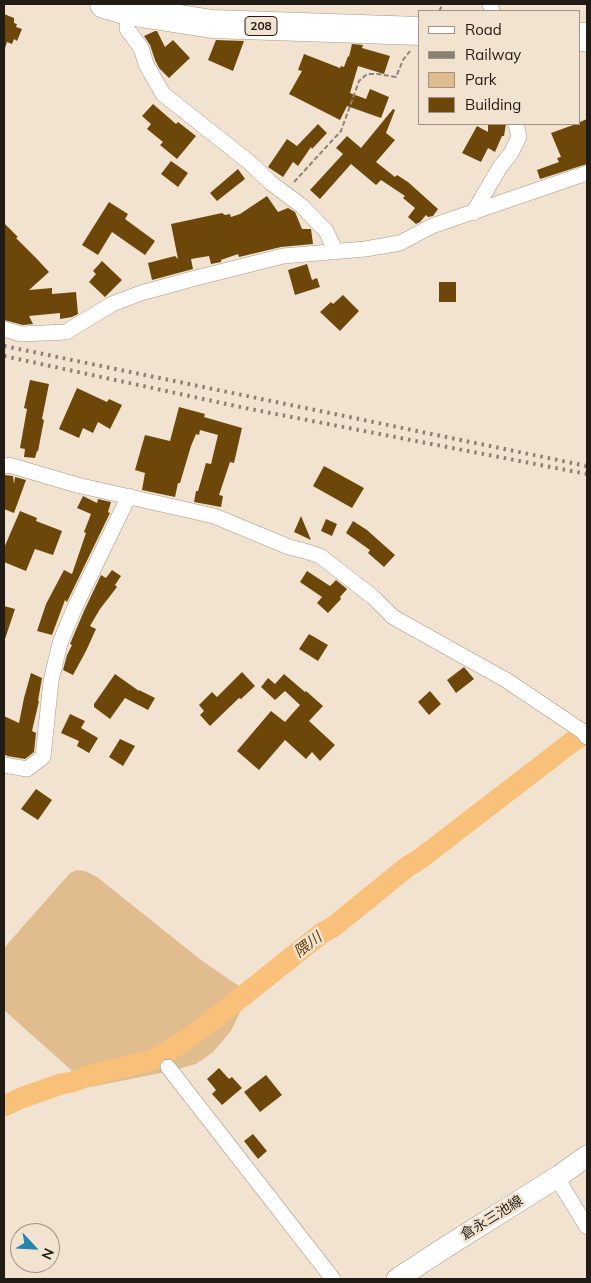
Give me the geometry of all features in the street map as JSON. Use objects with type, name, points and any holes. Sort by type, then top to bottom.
[{"type":"highway","name":"208","points":[[120,6],[212,24],[417,39]]},
{"type":"main road","name":"倉永三池線","points":[[397,1279],[559,1176],[587,1156]]},
{"type":"street","points":[[120,6],[127,29],[141,48],[146,64],[163,94],[249,162],[284,194],[302,206],[326,231],[336,252]]},
{"type":"street","points":[[473,213],[500,167],[512,153],[519,137],[516,125]]},
{"type":"street","points":[[4,329],[21,334],[66,332],[112,304],[192,278],[282,256],[365,249],[400,243],[432,226],[587,173]]},
{"type":"street","points":[[4,466],[9,465],[77,484],[214,516],[289,547],[320,556],[373,597],[393,618],[506,680],[585,734]]},
{"type":"street","points":[[4,765],[27,768],[43,757],[51,682],[60,643],[75,607],[129,496]]},
{"type":"street","points":[[168,1066],[333,1279]]},
{"type":"street","points":[[559,1176],[563,1188],[587,1227]]},
{"type":"path","points":[[284,194],[341,131],[359,80],[367,74],[396,77],[403,60],[417,39]]},
{"type":"green space","points":[[76,870],[85,871],[97,877],[201,960],[249,993],[231,1031],[213,1052],[196,1064],[171,1071],[90,1087],[4,1010],[4,948],[70,873]]},
{"type":"building","points":[[4,14],[14,18],[14,23],[17,24],[16,27],[22,29],[17,41],[14,39],[12,44],[7,42],[5,48],[4,47]]},
{"type":"building","points":[[157,31],[165,47],[173,40],[190,58],[169,78],[159,68],[150,45],[144,36]]},
{"type":"building","points":[[216,40],[244,41],[233,71],[208,60]]},
{"type":"building","points":[[352,44],[363,45],[362,48],[390,56],[384,74],[358,66],[350,93],[366,99],[370,89],[389,97],[381,118],[347,106],[340,120],[289,94],[302,71],[298,70],[304,54],[340,68],[341,66],[344,67],[349,57]]},
{"type":"building","points":[[153,104],[176,124],[178,122],[196,136],[177,159],[160,145],[163,142],[147,129],[151,124],[142,116]]},
{"type":"building","points":[[393,109],[395,110],[386,133],[395,140],[376,162],[395,177],[397,175],[408,182],[438,209],[433,216],[428,217],[426,215],[416,224],[408,217],[415,208],[403,198],[405,196],[381,180],[376,185],[351,164],[320,199],[310,190],[343,154],[336,148],[347,136],[361,148]]},
{"type":"building","points":[[587,119],[587,164],[540,179],[537,170],[559,162],[557,158],[561,157],[551,133],[573,125],[581,125],[581,122]]},
{"type":"building","points":[[318,124],[327,133],[312,149],[311,147],[298,166],[293,162],[283,177],[268,167],[287,139],[297,146]]},
{"type":"building","points":[[488,125],[506,125],[504,136],[502,136],[495,152],[488,148],[481,162],[462,153],[477,126],[488,132]]},
{"type":"building","points":[[171,161],[188,173],[178,187],[161,174]]},
{"type":"building","points":[[238,169],[245,179],[217,201],[210,193]]},
{"type":"building","points":[[267,196],[278,212],[288,208],[295,212],[302,229],[311,229],[313,244],[281,247],[239,257],[238,254],[221,260],[221,262],[211,264],[209,256],[191,259],[193,269],[152,280],[148,263],[175,256],[178,259],[171,224],[222,213],[225,215],[230,214],[231,217],[240,214]]},
{"type":"building","points":[[109,202],[128,214],[125,219],[155,241],[145,255],[112,232],[98,255],[82,245]]},
{"type":"building","points":[[4,223],[49,272],[29,290],[52,288],[52,294],[76,292],[78,314],[60,319],[60,313],[29,316],[33,324],[23,325],[4,320]]},
{"type":"building","points":[[102,261],[122,280],[105,297],[89,282],[96,274],[93,271]]},
{"type":"building","points":[[307,264],[312,280],[317,278],[320,287],[295,295],[288,270]]},
{"type":"building","points":[[439,282],[456,282],[456,302],[439,302]]},
{"type":"building","points":[[343,295],[359,311],[340,331],[320,312],[331,302],[333,304]]},
{"type":"building","points":[[30,380],[49,384],[42,419],[44,420],[35,458],[24,457],[25,449],[20,448],[27,409],[24,408]]},
{"type":"building","points":[[77,388],[107,402],[109,399],[122,405],[110,429],[98,422],[93,433],[83,428],[79,438],[59,429]]},
{"type":"building","points":[[179,407],[205,414],[204,417],[242,428],[234,463],[230,462],[219,495],[223,496],[221,507],[194,502],[206,463],[211,464],[218,435],[200,430],[199,435],[196,434],[191,446],[175,497],[142,490],[145,473],[135,470],[145,435],[170,441]]},
{"type":"building","points":[[324,466],[364,488],[352,508],[313,486]]},
{"type":"building","points":[[5,475],[13,476],[14,484],[15,477],[26,480],[14,513],[4,509]]},
{"type":"building","points":[[83,496],[97,503],[98,499],[111,502],[108,512],[110,513],[67,602],[65,600],[52,635],[37,631],[46,604],[64,570],[72,574],[86,533],[84,532],[91,514],[77,508]]},
{"type":"building","points":[[20,511],[37,518],[36,521],[62,531],[53,555],[35,549],[26,571],[4,562],[4,548]]},
{"type":"building","points":[[301,516],[311,540],[294,532]]},
{"type":"building","points":[[326,519],[337,524],[332,536],[321,531]]},
{"type":"building","points":[[353,521],[367,530],[395,555],[384,567],[368,553],[370,550],[346,533]]},
{"type":"building","points":[[112,570],[121,576],[115,585],[117,587],[90,626],[96,629],[73,675],[63,670],[72,645],[70,644],[101,575],[106,578]]},
{"type":"building","points":[[307,571],[330,586],[336,580],[347,589],[340,597],[341,599],[328,613],[317,603],[322,597],[300,582]]},
{"type":"building","points":[[4,606],[15,609],[5,639],[4,639]]},
{"type":"building","points":[[309,634],[328,645],[318,661],[299,649]]},
{"type":"building","points":[[464,667],[474,679],[456,693],[447,680]]},
{"type":"building","points":[[242,672],[255,686],[241,699],[239,698],[210,726],[200,715],[204,711],[199,705],[212,692],[217,697]]},
{"type":"building","points":[[31,673],[42,678],[32,731],[36,733],[34,752],[25,759],[7,756],[4,754],[4,716],[19,723]]},
{"type":"building","points":[[115,674],[139,691],[155,698],[148,710],[125,698],[110,719],[94,707],[94,704]]},
{"type":"building","points":[[284,674],[323,706],[309,721],[335,745],[320,761],[312,752],[306,759],[285,740],[259,770],[237,751],[271,711],[285,722],[300,705],[285,691],[275,700],[261,687],[268,678],[275,684]]},
{"type":"building","points":[[430,691],[441,704],[429,715],[418,702]]},
{"type":"building","points":[[70,714],[85,721],[81,728],[98,738],[89,753],[77,746],[79,741],[61,733]]},
{"type":"building","points":[[120,739],[135,746],[123,766],[109,757]]},
{"type":"building","points":[[36,789],[52,800],[38,820],[21,809]]},
{"type":"building","points":[[219,1068],[229,1079],[232,1077],[242,1088],[222,1105],[212,1094],[216,1090],[207,1079]]},
{"type":"building","points":[[266,1075],[282,1095],[260,1112],[244,1092]]},
{"type":"building","points":[[253,1134],[267,1151],[258,1159],[244,1141]]},
{"type":"waterway","name":"隈川","points":[[4,1106],[61,1084],[152,1060],[170,1050],[193,1035],[322,933],[333,927],[407,867],[572,742],[587,733]]},
{"type":"railway","points":[[4,346],[587,466]]},
{"type":"railway","points":[[4,356],[245,408],[587,474]]}]
